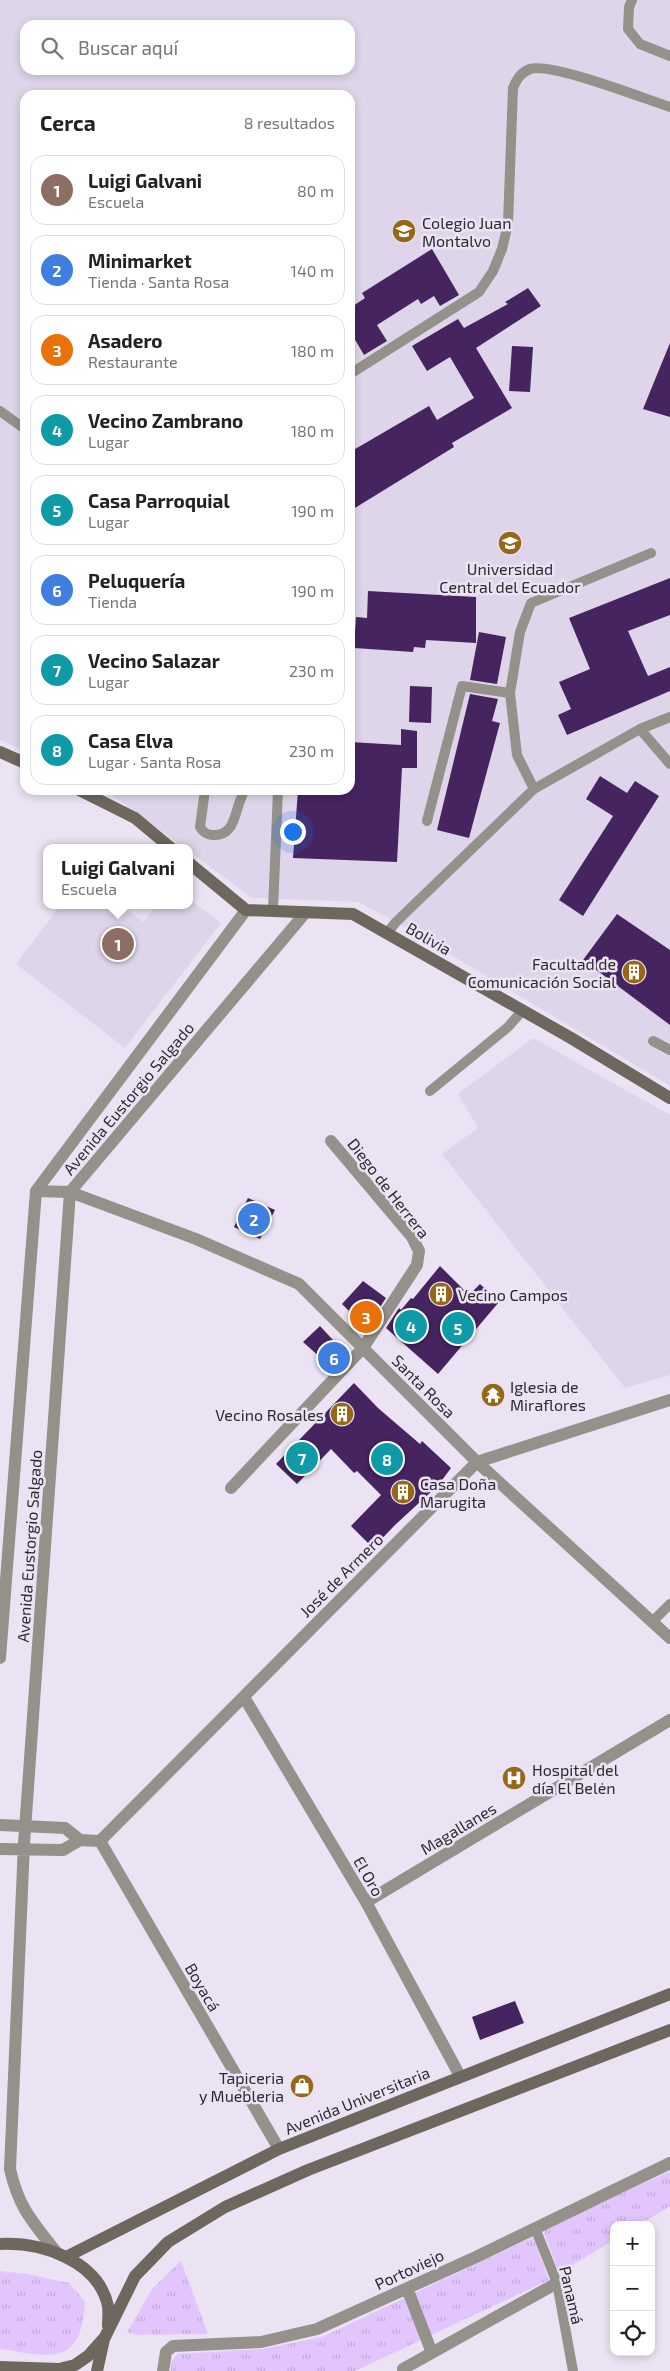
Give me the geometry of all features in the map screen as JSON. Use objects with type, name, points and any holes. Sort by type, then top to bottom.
[{"type":"main road","points":[[0,752],[20,757]]},
{"type":"main road","points":[[89,795],[135,818],[166,844]]},
{"type":"main road","points":[[193,866],[246,910]]},
{"type":"main road","name":"Bolivia","points":[[246,910],[353,914],[571,1038],[670,1098]]},
{"type":"main road","name":"Avenida Universitaria","points":[[62,2255],[279,2149],[670,1994]]},
{"type":"main road","points":[[0,2367],[29,2370],[59,2370],[75,2366],[88,2356],[106,2334],[135,2276],[168,2242],[225,2207],[308,2170],[670,2030]]},
{"type":"main road","points":[[0,2244],[15,2243],[41,2247],[62,2255],[89,2272],[102,2291],[108,2307],[106,2334],[97,2371]]},
{"type":"street","name":"Avenida Eustorgio Salgado","points":[[0,1658],[36,1191],[246,910]]},
{"type":"street","name":"Avenida Eustorgio Salgado","points":[[62,2255],[24,2211],[16,2194],[10,2169],[24,1850],[70,1192],[306,912]]},
{"type":"street","name":"Diego de Herrera","points":[[231,1488],[363,1348],[417,1265],[419,1251],[412,1237],[331,1141]]},
{"type":"street","name":"Santa Rosa","points":[[36,1191],[70,1192],[196,1239],[299,1284],[477,1462],[670,1638]]},
{"type":"street","name":"José de Armero","points":[[100,1841],[477,1462],[670,1400]]},
{"type":"street","name":"El Oro","points":[[244,1697],[366,1902],[460,2076]]},
{"type":"street","name":"Magallanes","points":[[366,1902],[670,1720]]},
{"type":"street","points":[[0,1825],[65,1828],[80,1840]]},
{"type":"street","points":[[0,1849],[63,1850],[80,1840],[100,1841]]},
{"type":"street","name":"Boyacá","points":[[100,1841],[279,2149]]},
{"type":"street","name":"Portoviejo","points":[[163,2371],[166,2352],[173,2346],[261,2342],[318,2329],[670,2163]]},
{"type":"street","points":[[403,2369],[557,2283]]},
{"type":"street","points":[[407,2288],[432,2353]]},
{"type":"lane","points":[[632,0],[629,7],[628,29],[640,44],[670,56]]},
{"type":"lane","points":[[355,371],[479,292],[493,271],[502,248],[508,224],[513,88],[519,75],[531,68],[546,68],[565,72],[670,107]]},
{"type":"lane","points":[[0,411],[20,425]]},
{"type":"lane","points":[[534,789],[517,755],[510,693],[520,632],[531,603],[651,553]]},
{"type":"lane","points":[[427,820],[462,686],[510,693]]},
{"type":"lane","points":[[388,933],[396,922],[534,789],[640,729],[670,717]]},
{"type":"lane","points":[[640,729],[670,764]]},
{"type":"lane","points":[[204,795],[200,827],[203,832],[212,835],[224,834],[232,827],[242,795]]},
{"type":"lane","points":[[272,910],[278,795]]},
{"type":"lane","points":[[430,1091],[508,1027],[522,1011]]},
{"type":"lane","points":[[653,1041],[670,1050]]},
{"type":"lane","points":[[652,1622],[670,1604]]},
{"type":"lane","name":"Panamá","points":[[535,2228],[557,2283],[573,2371]]},
{"type":"shaded area","name":"Universidad Central del Ecuador","points":[[0,0],[670,0],[670,1086],[396,922],[359,902],[252,898],[193,854],[193,844],[179,844],[113,795],[355,795],[355,90],[20,90],[20,749],[0,740]]},
{"type":"shaded area","points":[[193,902],[221,923],[125,1048],[16,964],[58,909],[125,909],[143,922],[153,909],[193,909]]},
{"type":"shaded area","points":[[533,1038],[670,1115],[670,1375],[625,1388],[442,1154],[478,1128],[458,1094]]},
{"type":"green space","points":[[670,2171],[670,2206],[646,2221],[610,2221],[610,2242],[559,2273],[543,2230]]},
{"type":"green space","points":[[533,2237],[549,2280],[355,2371],[171,2371],[171,2362],[177,2354],[262,2349],[322,2337]]},
{"type":"green space","points":[[181,2261],[208,2334],[137,2335],[127,2332],[152,2289]]},
{"type":"green space","points":[[0,2271],[27,2274],[69,2283],[85,2302],[82,2323],[77,2338],[70,2348],[60,2353],[49,2355],[0,2349]]},
{"type":"building","points":[[432,249],[459,295],[440,306],[434,296],[421,304],[418,299],[377,325],[387,341],[364,355],[355,340],[355,305],[365,298],[362,293]]},
{"type":"building","points":[[528,288],[541,306],[476,348],[512,408],[452,443],[454,447],[355,508],[355,449],[429,406],[437,420],[474,398],[450,357],[427,371],[412,346],[458,319],[464,328],[508,304],[505,302]]},
{"type":"building","points":[[670,343],[670,417],[643,409]]},
{"type":"building","points":[[512,346],[533,347],[530,392],[509,391]]},
{"type":"building","points":[[670,578],[670,615],[628,631],[648,676],[670,667],[670,691],[567,735],[558,715],[571,709],[559,682],[590,669],[569,618]]},
{"type":"building","points":[[368,591],[476,597],[476,643],[426,640],[425,648],[414,647],[413,652],[355,648],[356,617],[367,618]]},
{"type":"building","points":[[479,632],[506,637],[497,684],[470,680]]},
{"type":"building","points":[[410,686],[432,687],[431,723],[409,722]]},
{"type":"building","points":[[470,694],[498,699],[492,721],[500,723],[469,838],[437,830]]},
{"type":"building","points":[[401,729],[417,731],[417,768],[402,768],[397,862],[293,858],[298,795],[355,795],[355,742],[401,745]]},
{"type":"building","points":[[600,776],[627,793],[635,781],[659,796],[583,916],[559,900],[613,816],[586,799]]},
{"type":"building","name":"Facultad de Comunicación Social","points":[[617,914],[670,950],[670,1025],[583,960]]},
{"type":"building","points":[[248,1198],[275,1210],[260,1239],[234,1227]]},
{"type":"building","points":[[440,1266],[469,1295],[480,1284],[499,1302],[438,1374],[386,1328],[399,1308],[401,1310],[411,1298],[413,1299]]},
{"type":"building","points":[[363,1281],[386,1298],[366,1328],[342,1304]]},
{"type":"building","points":[[320,1326],[346,1354],[330,1371],[320,1361],[322,1359],[303,1342]]},
{"type":"building","points":[[354,1383],[378,1408],[420,1444],[422,1441],[451,1468],[434,1491],[395,1525],[373,1548],[351,1526],[381,1495],[357,1471],[354,1473],[331,1449],[297,1484],[276,1464]]},
{"type":"building","points":[[515,2001],[524,2023],[480,2040],[472,2017]]},
{"type":"place","name":"Colegio Juan Montalvo","points":[[404,231]]},
{"type":"place","name":"Universidad Central del Ecuador","points":[[510,543]]},
{"type":"place","name":"Luigi Galvani","points":[[118,944]]},
{"type":"place","name":"Facultad de Comunicación Social","points":[[634,972]]},
{"type":"place","name":"Minimarket","points":[[254,1219]]},
{"type":"place","name":"Vecino Campos","points":[[441,1294]]},
{"type":"place","name":"Asadero","points":[[366,1317]]},
{"type":"place","name":"Vecino Zambrano","points":[[411,1326]]},
{"type":"place","name":"Casa Parroquial","points":[[458,1328]]},
{"type":"place","name":"Peluquería","points":[[334,1358]]},
{"type":"place","name":"Iglesia de Miraflores","points":[[493,1395]]},
{"type":"place","name":"Vecino Rosales","points":[[342,1414]]},
{"type":"place","name":"Vecino Salazar","points":[[302,1458]]},
{"type":"place","name":"Casa Elva","points":[[387,1459]]},
{"type":"place","name":"Casa Doña Marugita","points":[[403,1492]]},
{"type":"place","name":"Hospital del día El Belėn","points":[[514,1778]]},
{"type":"place","name":"Tapiceria y Muebleria","points":[[302,2086]]}]
